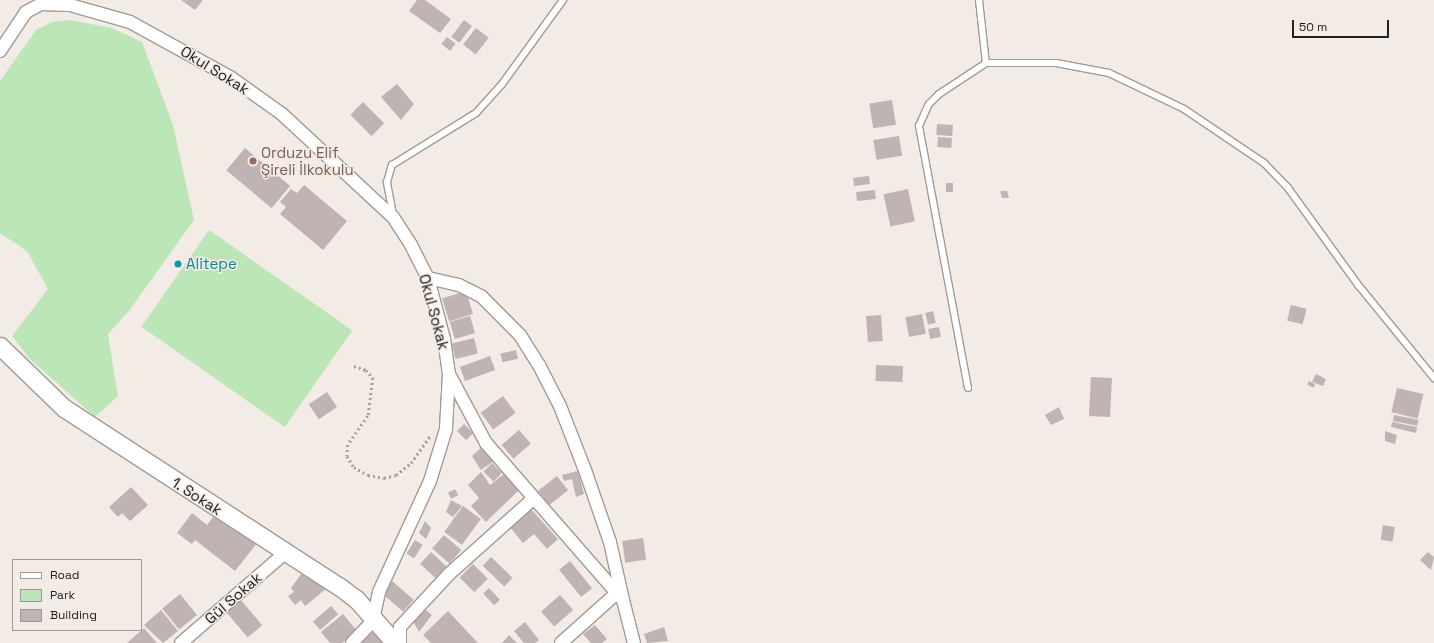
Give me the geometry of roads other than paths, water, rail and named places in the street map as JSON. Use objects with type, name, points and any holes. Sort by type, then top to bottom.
[{"type":"street","name":"Okul Sokak","points":[[0,50],[26,12],[55,1],[130,22],[230,77],[282,114],[394,217],[428,278],[444,339],[449,373],[446,429],[430,481],[379,592],[374,621]]},
{"type":"street","points":[[428,278],[459,285],[481,296],[520,335],[539,365],[560,406],[585,470],[610,542],[620,597],[634,643]]},
{"type":"street","name":"1. Sokak","points":[[0,346],[64,408],[351,596],[395,643]]},
{"type":"street","points":[[449,373],[486,442],[533,499],[620,597]]},
{"type":"street","points":[[400,643],[400,627],[449,574],[533,499]]},
{"type":"street","name":"Gül Sokak","points":[[181,643],[285,553]]},
{"type":"street","points":[[561,643],[620,597]]},
{"type":"street","points":[[352,643],[374,621]]},
{"type":"lane","points":[[394,217],[387,182],[392,165],[476,113],[502,84],[563,0]]},
{"type":"lane","points":[[979,0],[986,63]]},
{"type":"lane","points":[[968,388],[919,126],[929,104],[939,94],[986,63],[1056,63],[1109,73],[1184,109],[1264,163],[1434,378]]},
{"type":"place","name":"Orduzu Elif Şireli İlkokulu","points":[[253,161]]},
{"type":"place","name":"Alitepe","points":[[178,264]]}]
